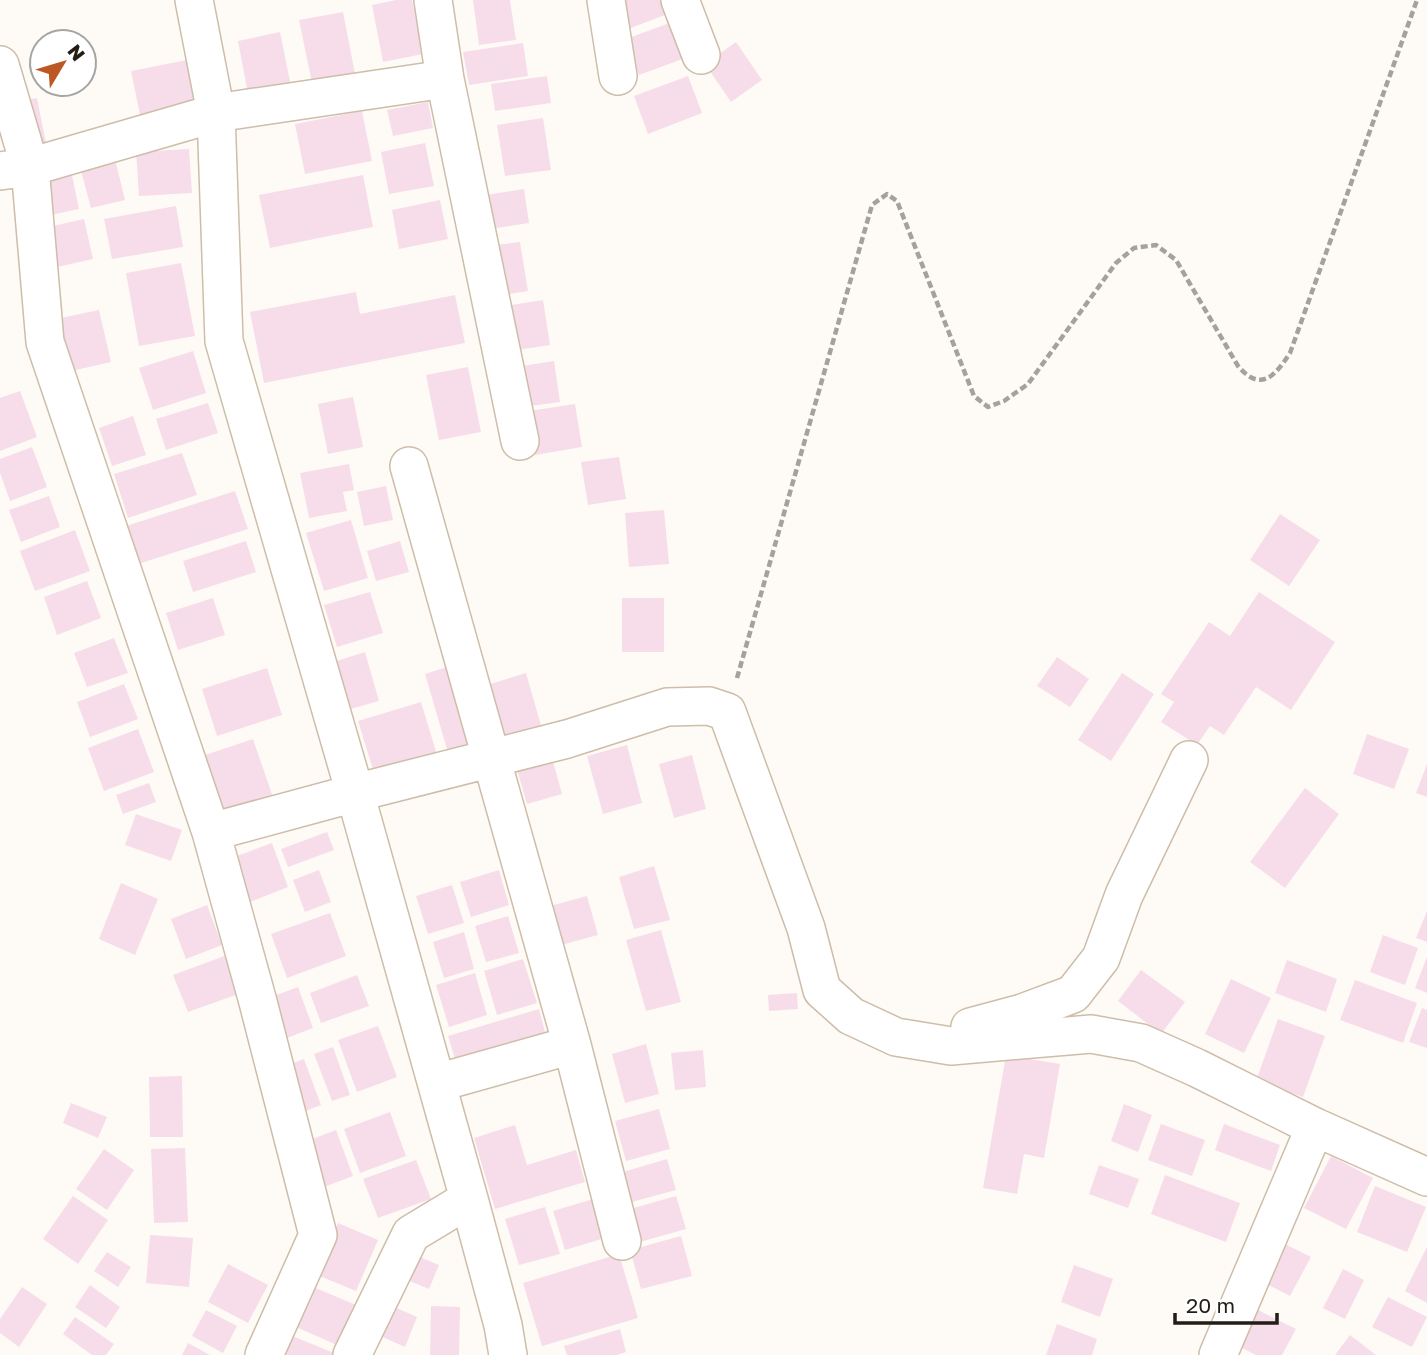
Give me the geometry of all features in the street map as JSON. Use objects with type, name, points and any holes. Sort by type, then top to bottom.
[{"type":"street","points":[[194,0],[216,113],[224,341],[437,1083],[503,1325],[508,1355]]},
{"type":"street","points":[[433,0],[445,79],[520,442]]},
{"type":"street","points":[[606,0],[618,76]]},
{"type":"street","points":[[680,0],[701,55]]},
{"type":"street","points":[[0,65],[45,342],[211,832],[318,1235],[264,1355]]},
{"type":"street","points":[[15,169],[216,113],[445,79]]},
{"type":"street","points":[[409,466],[572,1045],[622,1241]]},
{"type":"street","points":[[211,832],[567,739],[667,707],[709,706],[727,712],[806,928],[822,990],[851,1016],[896,1037],[951,1046],[1091,1034],[1141,1043],[1315,1127],[1427,1177]]},
{"type":"street","points":[[896,1037],[957,1030],[1023,1013],[1073,993],[1101,958],[1124,895],[1189,760]]},
{"type":"street","points":[[437,1083],[572,1045]]},
{"type":"street","points":[[1218,1355],[1315,1127]]},
{"type":"street","points":[[352,1355],[411,1234],[469,1199]]},
{"type":"path","points":[[727,712],[872,205],[887,194],[897,201],[974,396],[988,407],[1004,401],[1028,384],[1116,263],[1134,248],[1156,245],[1176,260],[1238,366],[1248,377],[1261,380],[1277,372],[1290,353],[1417,0]]},
{"type":"building","points":[[412,0],[423,54],[383,62],[372,5]]},
{"type":"building","points":[[473,0],[510,0],[516,40],[479,45]]},
{"type":"building","points":[[616,0],[660,0],[665,15],[628,29]]},
{"type":"building","points":[[343,12],[355,74],[312,83],[299,20]]},
{"type":"building","points":[[675,21],[688,57],[639,75],[626,39]]},
{"type":"building","points":[[280,32],[292,91],[249,99],[238,41]]},
{"type":"building","points":[[736,42],[762,80],[731,102],[705,64]]},
{"type":"building","points":[[523,43],[528,76],[469,85],[463,52]]},
{"type":"building","points":[[187,60],[197,109],[141,120],[131,71]]},
{"type":"building","points":[[547,76],[551,103],[495,111],[491,84]]},
{"type":"building","points":[[688,76],[702,113],[648,134],[634,96]]},
{"type":"building","points":[[37,98],[47,148],[29,152],[19,101]]},
{"type":"building","points":[[428,102],[433,128],[393,136],[387,110]]},
{"type":"building","points":[[362,111],[372,161],[305,174],[295,124]]},
{"type":"building","points":[[543,118],[551,170],[505,176],[497,125]]},
{"type":"building","points":[[425,143],[434,186],[389,194],[381,152]]},
{"type":"building","points":[[189,149],[192,193],[139,196],[136,152]]},
{"type":"building","points":[[116,163],[125,200],[91,208],[81,171]]},
{"type":"building","points":[[72,175],[79,209],[51,215],[43,182]]},
{"type":"building","points":[[363,175],[373,227],[270,248],[259,195]]},
{"type":"building","points":[[524,189],[529,223],[490,229],[485,195]]},
{"type":"building","points":[[440,200],[448,239],[399,249],[392,210]]},
{"type":"building","points":[[176,206],[183,247],[112,259],[104,219]]},
{"type":"building","points":[[84,219],[93,259],[53,268],[44,228]]},
{"type":"building","points":[[520,242],[528,291],[497,296],[489,246]]},
{"type":"building","points":[[181,263],[195,336],[139,346],[126,273]]},
{"type":"building","points":[[356,292],[360,314],[455,295],[465,343],[264,383],[250,312]]},
{"type":"building","points":[[543,300],[550,345],[511,351],[505,306]]},
{"type":"building","points":[[99,310],[111,362],[67,372],[56,319]]},
{"type":"building","points":[[193,351],[206,393],[153,410],[139,368]]},
{"type":"building","points":[[554,361],[560,402],[516,408],[510,368]]},
{"type":"building","points":[[468,367],[481,432],[439,440],[426,375]]},
{"type":"building","points":[[20,391],[37,437],[0,451],[0,398]]},
{"type":"building","points":[[353,397],[363,447],[328,454],[318,404]]},
{"type":"building","points":[[208,403],[218,433],[166,450],[156,419]]},
{"type":"building","points":[[575,404],[582,447],[535,455],[529,411]]},
{"type":"building","points":[[133,416],[146,455],[112,466],[99,428]]},
{"type":"building","points":[[32,447],[47,487],[10,501],[0,473],[0,459]]},
{"type":"building","points":[[182,453],[197,495],[128,518],[114,474]]},
{"type":"building","points":[[619,457],[626,499],[588,505],[581,462]]},
{"type":"building","points":[[349,464],[354,490],[343,492],[347,511],[309,518],[300,473]]},
{"type":"building","points":[[386,486],[393,520],[364,526],[357,492]]},
{"type":"building","points":[[235,491],[248,529],[138,564],[126,526]]},
{"type":"building","points":[[49,496],[60,527],[21,542],[9,510]]},
{"type":"building","points":[[664,510],[669,564],[629,567],[625,513]]},
{"type":"building","points":[[1280,514],[1320,540],[1289,586],[1250,560]]},
{"type":"building","points":[[351,520],[368,578],[324,591],[306,533]]},
{"type":"building","points":[[75,530],[90,571],[35,591],[20,551]]},
{"type":"building","points":[[246,541],[256,572],[193,592],[183,561]]},
{"type":"building","points":[[400,541],[409,572],[376,581],[367,551]]},
{"type":"building","points":[[87,581],[101,618],[57,635],[44,597]]},
{"type":"building","points":[[370,592],[383,633],[337,647],[324,605]]},
{"type":"building","points":[[1259,592],[1335,642],[1291,710],[1256,687],[1224,735],[1210,726],[1197,745],[1161,722],[1174,702],[1161,694],[1209,622],[1230,636]]},
{"type":"building","points":[[213,598],[225,635],[178,650],[166,613]]},
{"type":"building","points":[[622,598],[664,598],[664,652],[622,652]]},
{"type":"building","points":[[114,638],[128,673],[87,687],[74,653]]},
{"type":"building","points":[[365,652],[379,701],[347,710],[333,662]]},
{"type":"building","points":[[1057,657],[1089,679],[1070,707],[1037,686]]},
{"type":"building","points":[[453,665],[477,747],[449,756],[425,674]]},
{"type":"building","points":[[267,668],[282,715],[217,736],[202,689]]},
{"type":"building","points":[[526,673],[542,729],[506,739],[490,684]]},
{"type":"building","points":[[1122,673],[1154,694],[1111,761],[1078,740]]},
{"type":"building","points":[[124,684],[138,719],[90,737],[77,702]]},
{"type":"building","points":[[421,702],[438,758],[375,776],[358,721]]},
{"type":"building","points":[[138,729],[154,772],[104,791],[88,748]]},
{"type":"building","points":[[1367,734],[1409,749],[1394,789],[1353,774]]},
{"type":"building","points":[[253,739],[274,800],[225,816],[205,755]]},
{"type":"building","points":[[627,745],[642,803],[603,814],[587,756]]},
{"type":"building","points":[[551,754],[562,794],[527,804],[515,763]]},
{"type":"building","points":[[692,755],[706,809],[674,818],[659,764]]},
{"type":"building","points":[[1427,764],[1427,797],[1416,793]]},
{"type":"building","points":[[149,783],[156,802],[123,814],[116,795]]},
{"type":"building","points":[[1305,788],[1339,814],[1285,888],[1250,862]]},
{"type":"building","points":[[136,814],[182,830],[171,861],[125,845]]},
{"type":"building","points":[[327,832],[334,850],[288,867],[281,849]]},
{"type":"building","points":[[272,843],[288,887],[240,906],[223,861]]},
{"type":"building","points":[[654,866],[670,920],[634,929],[619,877]]},
{"type":"building","points":[[319,870],[331,902],[305,912],[293,880]]},
{"type":"building","points":[[499,870],[509,905],[471,917],[460,882]]},
{"type":"building","points":[[121,883],[158,899],[135,955],[99,939]]},
{"type":"building","points":[[452,885],[464,923],[428,934],[416,896]]},
{"type":"building","points":[[587,896],[598,935],[561,945],[550,906]]},
{"type":"building","points":[[207,905],[222,945],[186,959],[171,919]]},
{"type":"building","points":[[1427,911],[1427,942],[1416,938]]},
{"type":"building","points":[[330,913],[346,956],[287,978],[271,934]]},
{"type":"building","points":[[508,916],[519,953],[486,962],[475,926]]},
{"type":"building","points":[[661,930],[681,1002],[646,1011],[626,940]]},
{"type":"building","points":[[464,932],[474,969],[444,978],[433,942]]},
{"type":"building","points":[[1383,935],[1418,948],[1405,985],[1370,972]]},
{"type":"building","points":[[227,955],[241,993],[188,1012],[173,975]]},
{"type":"building","points":[[1427,957],[1427,993],[1415,988]]},
{"type":"building","points":[[523,959],[537,1003],[497,1015],[484,971]]},
{"type":"building","points":[[1287,960],[1337,979],[1326,1012],[1275,993]]},
{"type":"building","points":[[1141,970],[1185,1002],[1161,1034],[1118,1001]]},
{"type":"building","points":[[475,973],[487,1015],[449,1027],[436,985]]},
{"type":"building","points":[[357,975],[369,1006],[321,1023],[310,993]]},
{"type":"building","points":[[1231,979],[1271,998],[1244,1053],[1205,1034]]},
{"type":"building","points":[[1355,980],[1417,1003],[1403,1043],[1340,1020]]},
{"type":"building","points":[[298,987],[313,1028],[279,1041],[263,1000]]},
{"type":"building","points":[[797,993],[798,1009],[769,1011],[768,995]]},
{"type":"building","points":[[1422,1008],[1427,1010],[1427,1048],[1409,1042]]},
{"type":"building","points":[[539,1009],[548,1043],[458,1069],[448,1036]]},
{"type":"building","points":[[1278,1019],[1325,1036],[1303,1097],[1256,1081]]},
{"type":"building","points":[[378,1026],[397,1077],[357,1092],[338,1040]]},
{"type":"building","points":[[646,1044],[659,1094],[625,1103],[612,1054]]},
{"type":"building","points":[[333,1047],[350,1095],[332,1101],[314,1054]]},
{"type":"building","points":[[703,1050],[706,1087],[675,1090],[671,1053]]},
{"type":"building","points":[[1006,1055],[1060,1064],[1044,1158],[1024,1154],[1017,1194],[983,1188]]},
{"type":"building","points":[[304,1059],[321,1105],[300,1113],[282,1067]]},
{"type":"building","points":[[182,1076],[183,1137],[150,1137],[149,1077]]},
{"type":"building","points":[[71,1103],[107,1117],[98,1138],[63,1123]]},
{"type":"building","points":[[1124,1104],[1152,1115],[1138,1152],[1111,1141]]},
{"type":"building","points":[[659,1109],[670,1149],[626,1161],[615,1121]]},
{"type":"building","points":[[390,1112],[406,1156],[360,1173],[344,1129]]},
{"type":"building","points":[[1161,1124],[1205,1140],[1192,1176],[1148,1160]]},
{"type":"building","points":[[1224,1124],[1280,1145],[1271,1171],[1215,1150]]},
{"type":"building","points":[[515,1125],[527,1165],[576,1150],[585,1182],[495,1209],[474,1138]]},
{"type":"building","points":[[336,1130],[353,1176],[324,1187],[307,1141]]},
{"type":"building","points":[[185,1148],[188,1222],[154,1223],[151,1149]]},
{"type":"building","points":[[104,1149],[134,1170],[107,1210],[76,1189]]},
{"type":"building","points":[[1331,1156],[1373,1178],[1346,1229],[1304,1208]]},
{"type":"building","points":[[667,1159],[676,1190],[632,1202],[623,1172]]},
{"type":"building","points":[[416,1160],[431,1199],[378,1218],[363,1179]]},
{"type":"building","points":[[1099,1165],[1139,1179],[1128,1208],[1089,1194]]},
{"type":"building","points":[[1165,1175],[1240,1203],[1226,1242],[1151,1214]]},
{"type":"building","points":[[1375,1186],[1426,1207],[1407,1252],[1357,1232]]},
{"type":"building","points":[[73,1196],[108,1220],[78,1264],[43,1239]]},
{"type":"building","points":[[676,1196],[686,1229],[640,1242],[630,1209]]},
{"type":"building","points":[[593,1199],[605,1238],[565,1250],[553,1211]]},
{"type":"building","points":[[545,1207],[560,1254],[519,1265],[505,1219]]},
{"type":"building","points":[[338,1223],[378,1240],[356,1291],[317,1275]]},
{"type":"building","points":[[150,1235],[193,1238],[189,1287],[146,1283]]},
{"type":"building","points":[[681,1236],[692,1276],[641,1289],[630,1250]]},
{"type":"building","points":[[1281,1242],[1311,1257],[1290,1296],[1261,1281]]},
{"type":"building","points":[[1427,1247],[1427,1303],[1405,1291]]},
{"type":"building","points":[[107,1252],[131,1267],[118,1287],[94,1271]]},
{"type":"building","points":[[619,1254],[638,1318],[542,1346],[523,1283]]},
{"type":"building","points":[[415,1255],[439,1265],[429,1289],[405,1279]]},
{"type":"building","points":[[228,1264],[268,1285],[248,1323],[208,1302]]},
{"type":"building","points":[[1074,1265],[1113,1279],[1100,1317],[1061,1302]]},
{"type":"building","points":[[1343,1269],[1364,1280],[1345,1319],[1323,1308]]},
{"type":"building","points":[[90,1285],[120,1307],[106,1328],[75,1307]]},
{"type":"building","points":[[311,1286],[356,1305],[339,1346],[294,1326]]},
{"type":"building","points":[[22,1287],[47,1304],[19,1347],[0,1333],[0,1319]]},
{"type":"building","points":[[1388,1297],[1427,1317],[1412,1347],[1372,1327]]},
{"type":"building","points":[[390,1305],[417,1317],[405,1347],[378,1335]]},
{"type":"building","points":[[431,1306],[460,1307],[459,1355],[430,1355]]},
{"type":"building","points":[[1252,1307],[1296,1329],[1282,1355],[1256,1355],[1234,1344]]},
{"type":"building","points":[[206,1310],[237,1326],[223,1353],[192,1336]]},
{"type":"building","points":[[75,1317],[114,1344],[106,1355],[92,1355],[63,1334]]},
{"type":"building","points":[[1057,1324],[1097,1339],[1092,1355],[1046,1355]]},
{"type":"building","points":[[620,1329],[626,1352],[617,1355],[567,1355],[564,1346]]},
{"type":"building","points":[[290,1335],[334,1353],[282,1355]]},
{"type":"building","points":[[1350,1335],[1376,1355],[1335,1355]]},
{"type":"building","points":[[188,1343],[210,1355],[182,1355]]}]
